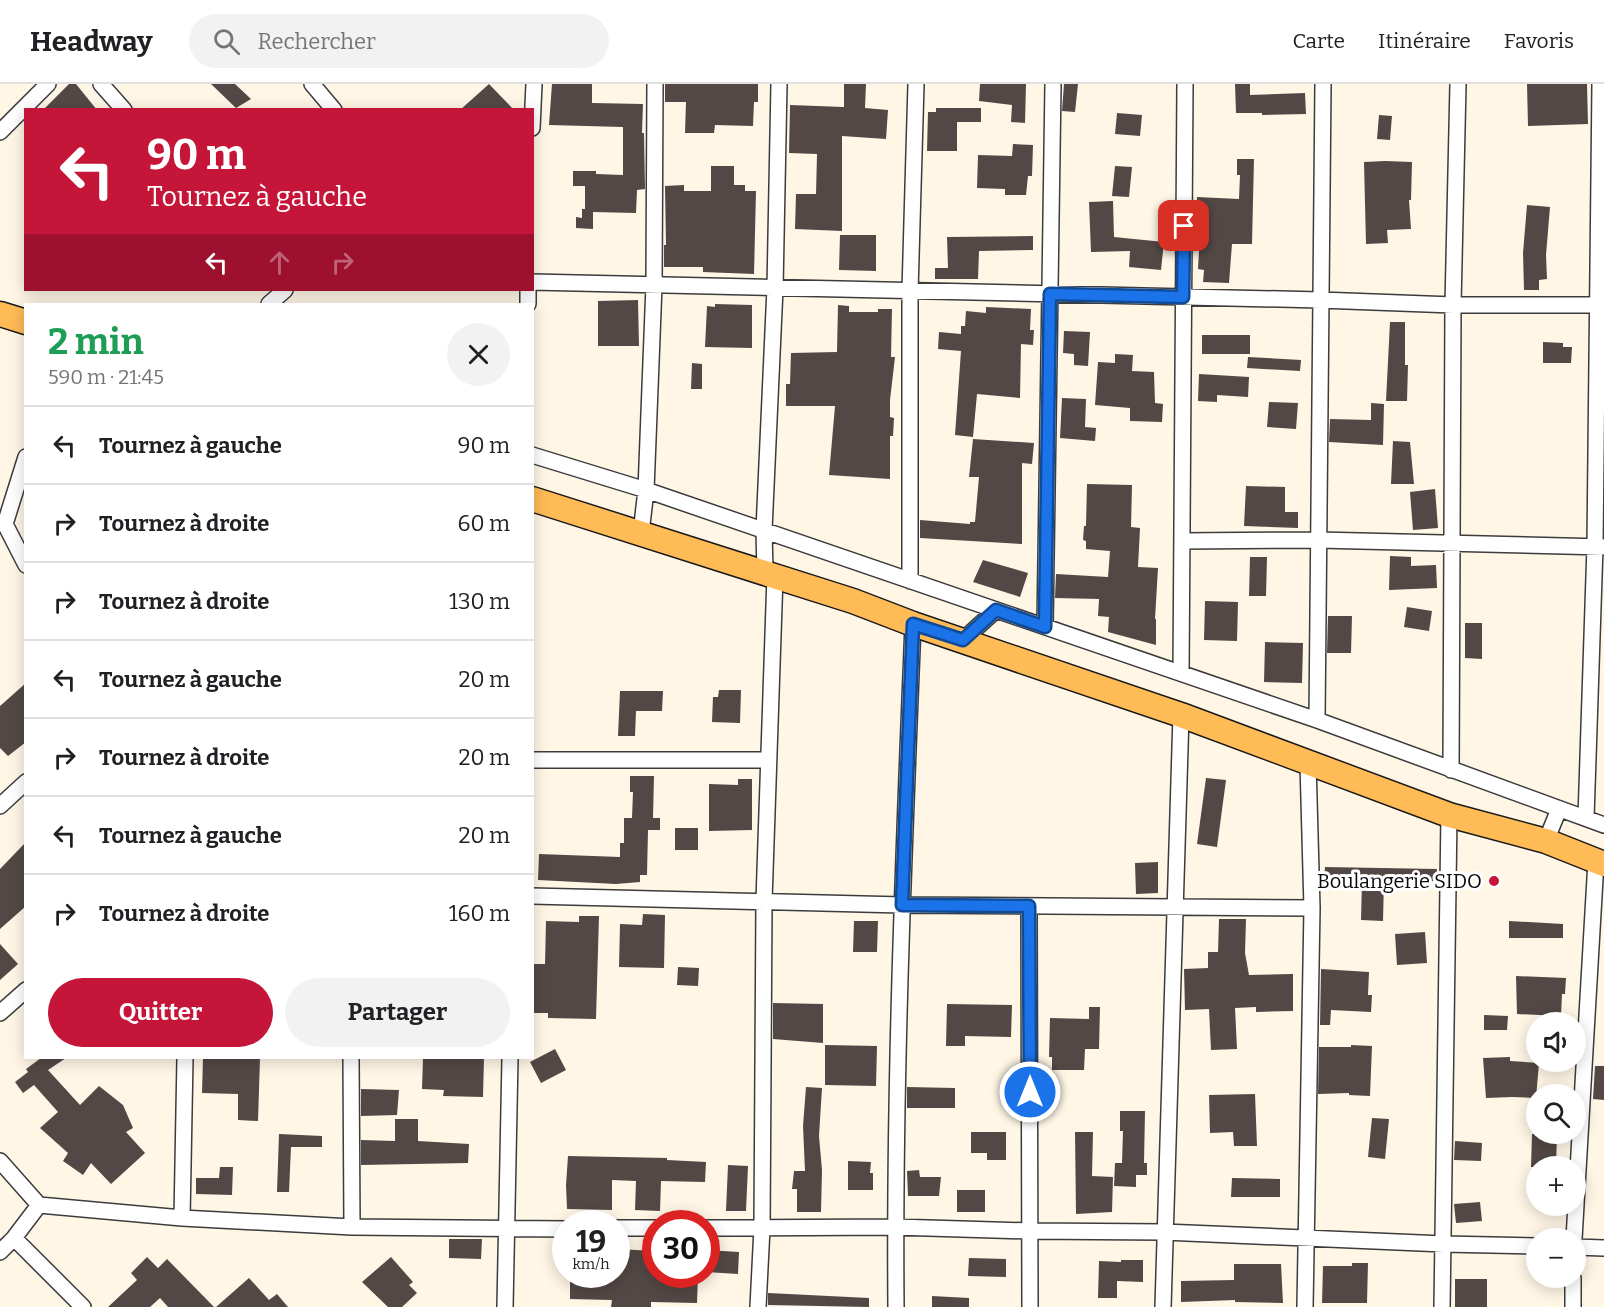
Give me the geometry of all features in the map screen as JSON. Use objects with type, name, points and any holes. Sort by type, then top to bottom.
[{"type":"main road","points":[[0,314],[24,321]]},
{"type":"main road","points":[[534,500],[853,601],[913,624],[1181,716],[1449,815],[1546,841],[1600,863]]},
{"type":"street","points":[[0,132],[48,84]]},
{"type":"street","points":[[101,84],[122,108]]},
{"type":"street","points":[[312,84],[332,108]]},
{"type":"street","points":[[533,108],[534,84]]},
{"type":"street","points":[[640,533],[646,490],[654,285],[655,84]]},
{"type":"street","points":[[758,1307],[762,1228],[764,901],[770,574],[764,530],[775,288],[779,84]]},
{"type":"street","points":[[910,580],[910,291],[916,84]]},
{"type":"street","points":[[1045,627],[1053,84]]},
{"type":"street","points":[[1182,673],[1185,84]]},
{"type":"street","points":[[1317,720],[1323,84]]},
{"type":"street","points":[[1451,770],[1452,305],[1458,84]]},
{"type":"street","points":[[1586,818],[1600,546],[1600,84]]},
{"type":"street","points":[[534,282],[1452,305],[1601,305]]},
{"type":"street","points":[[270,303],[284,291]]},
{"type":"street","points":[[534,456],[646,490],[1182,673],[1604,825]]},
{"type":"street","points":[[24,463],[5,524],[24,561]]},
{"type":"street","points":[[1182,541],[1318,540],[1600,546]]},
{"type":"street","points":[[963,640],[996,610]]},
{"type":"street","points":[[896,1307],[895,1227],[902,905],[913,624]]},
{"type":"street","points":[[1163,1307],[1181,716]]},
{"type":"street","points":[[534,760],[768,760]]},
{"type":"street","points":[[1305,1307],[1312,908],[1308,763]]},
{"type":"street","points":[[0,806],[24,784]]},
{"type":"street","points":[[1546,841],[1559,809]]},
{"type":"street","points":[[1442,1307],[1449,815]]},
{"type":"street","points":[[1575,1228],[1600,863]]},
{"type":"street","points":[[534,896],[902,905],[1312,908]]},
{"type":"street","points":[[1029,906],[1030,1307]]},
{"type":"street","points":[[0,1013],[24,992]]},
{"type":"street","points":[[182,1218],[185,1059]]},
{"type":"street","points":[[351,1059],[352,1227]]},
{"type":"street","points":[[505,1307],[510,1059]]},
{"type":"street","points":[[0,1161],[39,1205],[182,1218],[352,1227],[552,1229]]},
{"type":"street","points":[[0,1252],[14,1238],[39,1205]]},
{"type":"street","points":[[720,1228],[895,1227],[1164,1232],[1526,1246]]},
{"type":"street","points":[[14,1238],[83,1307]]},
{"type":"street","points":[[1586,1247],[1604,1248]]},
{"type":"street","points":[[1573,1288],[1573,1307]]},
{"type":"building","points":[[69,84],[76,84],[95,108],[45,108]]},
{"type":"building","points":[[211,84],[235,84],[251,99],[236,108]]},
{"type":"building","points":[[489,84],[512,108],[462,108]]},
{"type":"building","points":[[552,84],[592,84],[592,103],[643,104],[645,189],[637,190],[636,213],[593,212],[593,229],[576,228],[576,217],[582,218],[582,209],[585,209],[585,186],[573,186],[573,171],[596,171],[596,174],[623,175],[623,127],[549,125]]},
{"type":"building","points":[[665,84],[758,84],[758,102],[754,102],[753,126],[715,125],[714,133],[685,133],[686,102],[665,102]]},
{"type":"building","points":[[844,84],[866,84],[865,108],[888,110],[886,139],[842,136],[842,231],[795,229],[796,194],[816,194],[817,154],[789,153],[790,105],[844,107]]},
{"type":"building","points":[[980,84],[1026,84],[1025,123],[1011,122],[1012,105],[979,101]]},
{"type":"building","points":[[1064,84],[1078,84],[1075,112],[1062,111]]},
{"type":"building","points":[[1235,84],[1250,84],[1250,95],[1305,93],[1306,114],[1236,113]]},
{"type":"building","points":[[1527,84],[1587,84],[1588,124],[1528,126]]},
{"type":"building","points":[[936,108],[981,108],[981,122],[957,122],[957,151],[927,151],[928,112],[936,112]]},
{"type":"building","points":[[1117,113],[1142,115],[1140,136],[1115,134]]},
{"type":"building","points":[[1379,115],[1392,116],[1390,140],[1377,139]]},
{"type":"building","points":[[1013,144],[1033,145],[1032,176],[1028,176],[1026,195],[1005,195],[1005,189],[977,188],[978,155],[1012,156]]},
{"type":"building","points":[[1237,159],[1254,159],[1252,244],[1232,244],[1229,283],[1203,282],[1204,270],[1198,269],[1200,234],[1197,233],[1199,213],[1197,213],[1197,197],[1239,199],[1240,175],[1237,175]]},
{"type":"building","points":[[1364,162],[1412,162],[1411,200],[1409,200],[1411,229],[1387,230],[1388,243],[1366,244]]},
{"type":"building","points":[[711,166],[734,166],[734,185],[745,185],[745,191],[756,191],[754,274],[703,272],[703,267],[664,267],[665,186],[684,185],[684,191],[711,191]]},
{"type":"building","points":[[1115,166],[1132,167],[1129,197],[1112,196]]},
{"type":"building","points":[[1113,201],[1114,237],[1164,242],[1161,270],[1129,267],[1130,251],[1091,252],[1089,202]]},
{"type":"building","points":[[1527,205],[1550,207],[1546,255],[1547,279],[1539,280],[1539,290],[1524,290],[1523,253]]},
{"type":"building","points":[[840,235],[876,235],[876,271],[839,270]]},
{"type":"building","points":[[1033,236],[1033,250],[979,251],[978,279],[935,279],[935,268],[948,268],[947,237]]},
{"type":"building","points":[[638,300],[639,346],[598,346],[598,301]]},
{"type":"building","points":[[715,304],[752,305],[752,348],[705,347],[707,306],[715,307]]},
{"type":"building","points":[[838,305],[849,306],[849,312],[878,312],[878,309],[892,309],[891,357],[895,357],[890,400],[890,417],[894,418],[893,436],[890,436],[890,479],[829,475],[835,406],[786,406],[786,384],[790,384],[791,353],[837,352]]},
{"type":"building","points":[[986,307],[1031,309],[1030,330],[1034,330],[1033,345],[1021,344],[1020,398],[977,394],[973,437],[955,435],[961,351],[938,349],[939,332],[961,334],[961,326],[965,326],[966,311],[986,313]]},
{"type":"building","points":[[1390,322],[1405,322],[1405,365],[1408,365],[1407,401],[1386,401]]},
{"type":"building","points":[[1064,331],[1090,332],[1088,366],[1074,365],[1074,354],[1063,353]]},
{"type":"building","points":[[1202,335],[1250,335],[1250,354],[1202,354]]},
{"type":"building","points":[[1543,342],[1563,343],[1563,347],[1572,347],[1571,363],[1543,363]]},
{"type":"building","points":[[1115,354],[1133,355],[1132,371],[1154,372],[1155,403],[1163,404],[1162,422],[1130,421],[1130,408],[1095,405],[1098,362],[1115,363]]},
{"type":"building","points":[[1248,357],[1301,360],[1300,371],[1247,368]]},
{"type":"building","points":[[692,363],[702,364],[702,389],[691,389]]},
{"type":"building","points":[[1199,374],[1249,377],[1248,397],[1217,395],[1217,402],[1198,401]]},
{"type":"building","points":[[1062,398],[1086,399],[1085,427],[1096,428],[1095,441],[1060,438]]},
{"type":"building","points":[[1269,402],[1298,403],[1296,429],[1267,427]]},
{"type":"building","points":[[1371,403],[1384,404],[1383,445],[1329,442],[1330,419],[1371,420]]},
{"type":"building","points":[[973,439],[1034,443],[1032,464],[1022,463],[1022,544],[920,538],[920,520],[970,524],[970,522],[975,522],[979,477],[969,477]]},
{"type":"building","points":[[1393,441],[1410,442],[1414,484],[1391,484]]},
{"type":"building","points":[[1087,484],[1132,485],[1131,527],[1140,528],[1138,567],[1158,568],[1156,645],[1108,632],[1109,617],[1098,616],[1099,599],[1055,598],[1056,574],[1108,577],[1110,551],[1086,549],[1086,541],[1083,540],[1084,526],[1086,526]]},
{"type":"building","points":[[1246,486],[1285,487],[1285,512],[1298,512],[1298,528],[1244,526]]},
{"type":"building","points":[[1435,489],[1438,528],[1413,530],[1410,492]]},
{"type":"building","points":[[1390,556],[1411,557],[1411,566],[1436,565],[1437,588],[1389,590]]},
{"type":"building","points":[[1250,557],[1267,557],[1266,596],[1249,596]]},
{"type":"building","points":[[983,560],[1028,573],[1020,597],[973,582]]},
{"type":"building","points":[[1205,601],[1238,602],[1237,641],[1204,640]]},
{"type":"building","points":[[1407,607],[1432,611],[1429,631],[1404,627]]},
{"type":"building","points":[[1328,616],[1352,616],[1351,653],[1327,653]]},
{"type":"building","points":[[1465,623],[1482,623],[1482,659],[1465,658]]},
{"type":"building","points":[[1265,642],[1303,643],[1302,683],[1264,682]]},
{"type":"building","points":[[24,685],[24,744],[8,756],[0,748],[0,706]]},
{"type":"building","points":[[719,690],[741,690],[740,723],[712,722],[713,697],[718,697]]},
{"type":"building","points":[[620,691],[663,691],[662,711],[636,711],[635,736],[618,736]]},
{"type":"building","points":[[630,776],[654,776],[653,818],[660,818],[660,830],[648,830],[647,875],[640,875],[640,882],[616,884],[538,880],[539,854],[620,857],[620,843],[624,843],[624,818],[632,818],[633,792],[630,792]]},
{"type":"building","points":[[1206,778],[1226,780],[1217,847],[1197,844]]},
{"type":"building","points":[[738,779],[752,779],[752,830],[709,831],[709,784],[738,785]]},
{"type":"building","points":[[675,828],[698,828],[698,850],[675,850]]},
{"type":"building","points":[[24,844],[24,908],[0,929],[0,869]]},
{"type":"building","points":[[1158,862],[1158,893],[1136,894],[1135,863]]},
{"type":"building","points":[[1325,867],[1437,869],[1436,881],[1384,880],[1383,921],[1361,920],[1362,880],[1324,879]]},
{"type":"building","points":[[643,914],[665,915],[664,968],[619,967],[620,924],[642,925]]},
{"type":"building","points":[[579,916],[599,916],[596,1019],[548,1018],[548,1013],[534,1013],[534,964],[545,964],[546,921],[579,922]]},
{"type":"building","points":[[1219,919],[1246,919],[1245,953],[1249,975],[1293,974],[1293,1011],[1256,1012],[1256,1007],[1235,1008],[1237,1049],[1211,1050],[1209,1009],[1185,1010],[1184,969],[1208,968],[1208,952],[1218,952]]},
{"type":"building","points":[[854,921],[878,921],[877,952],[853,952]]},
{"type":"building","points":[[1509,921],[1563,924],[1563,938],[1509,938]]},
{"type":"building","points":[[1425,932],[1427,963],[1397,965],[1395,934]]},
{"type":"building","points":[[0,944],[18,964],[0,980]]},
{"type":"building","points":[[678,967],[699,968],[698,986],[677,985]]},
{"type":"building","points":[[1321,969],[1369,972],[1368,995],[1372,995],[1371,1012],[1331,1010],[1330,1025],[1320,1025]]},
{"type":"building","points":[[1516,976],[1566,978],[1561,1012],[1517,1014]]},
{"type":"building","points":[[773,1003],[823,1004],[823,1043],[773,1039]]},
{"type":"building","points":[[947,1004],[1012,1005],[1011,1037],[965,1036],[965,1046],[946,1046]]},
{"type":"building","points":[[1089,1007],[1100,1007],[1099,1049],[1085,1049],[1084,1070],[1052,1070],[1052,1057],[1049,1057],[1050,1018],[1089,1019]]},
{"type":"building","points":[[1484,1015],[1508,1016],[1507,1030],[1484,1030]]},
{"type":"building","points":[[825,1045],[877,1046],[876,1086],[825,1085]]},
{"type":"building","points":[[1351,1045],[1372,1046],[1370,1096],[1349,1095],[1349,1093],[1318,1094],[1319,1047],[1351,1047]]},
{"type":"building","points":[[555,1049],[566,1070],[541,1083],[530,1062]]},
{"type":"building","points":[[1510,1057],[1510,1061],[1526,1062],[1526,1072],[1538,1072],[1537,1084],[1526,1084],[1526,1098],[1486,1098],[1483,1058]]},
{"type":"building","points":[[40,1059],[64,1059],[48,1070],[80,1105],[99,1086],[123,1105],[133,1128],[126,1132],[145,1153],[111,1184],[91,1163],[83,1175],[63,1161],[68,1153],[40,1128],[58,1112],[34,1085],[23,1093],[15,1082],[28,1072],[26,1069]]},
{"type":"building","points":[[203,1059],[260,1059],[258,1121],[238,1120],[238,1094],[202,1093]]},
{"type":"building","points":[[423,1059],[484,1059],[483,1097],[443,1096],[444,1090],[422,1089]]},
{"type":"building","points":[[1595,1066],[1604,1066],[1604,1100],[1593,1099]]},
{"type":"building","points":[[806,1087],[822,1088],[819,1136],[822,1170],[821,1212],[797,1212],[797,1189],[792,1189],[794,1171],[805,1171],[803,1126]]},
{"type":"building","points":[[907,1087],[955,1088],[955,1108],[907,1108]]},
{"type":"building","points":[[361,1089],[399,1090],[397,1115],[361,1116]]},
{"type":"building","points":[[1255,1094],[1257,1146],[1234,1146],[1233,1132],[1210,1133],[1209,1095]]},
{"type":"building","points":[[1120,1111],[1145,1111],[1144,1163],[1147,1163],[1147,1175],[1136,1175],[1136,1187],[1114,1186],[1115,1163],[1122,1163],[1123,1131],[1120,1131]]},
{"type":"building","points":[[1372,1118],[1389,1119],[1385,1159],[1368,1157]]},
{"type":"building","points":[[395,1119],[418,1119],[418,1141],[469,1144],[468,1163],[361,1165],[361,1140],[395,1141]]},
{"type":"building","points":[[971,1132],[1006,1132],[1006,1160],[987,1160],[987,1153],[971,1153]]},
{"type":"building","points":[[1075,1132],[1093,1132],[1092,1176],[1113,1177],[1112,1212],[1076,1214]]},
{"type":"building","points":[[279,1134],[322,1136],[322,1147],[291,1147],[289,1192],[277,1192]]},
{"type":"building","points":[[1455,1141],[1482,1143],[1481,1161],[1454,1160]]},
{"type":"building","points":[[1532,1144],[1557,1144],[1556,1156],[1531,1156]]},
{"type":"building","points":[[568,1156],[667,1158],[667,1160],[706,1162],[705,1182],[661,1181],[660,1210],[635,1210],[636,1181],[612,1180],[612,1210],[567,1209]]},
{"type":"building","points":[[848,1161],[871,1162],[873,1190],[848,1190]]},
{"type":"building","points":[[728,1165],[748,1166],[746,1211],[726,1211]]},
{"type":"building","points":[[220,1167],[233,1167],[232,1195],[196,1194],[196,1178],[219,1178]]},
{"type":"building","points":[[919,1170],[920,1177],[941,1177],[939,1196],[908,1196],[907,1171]]},
{"type":"building","points":[[1232,1178],[1280,1179],[1280,1197],[1231,1197]]},
{"type":"building","points":[[957,1190],[985,1190],[985,1212],[957,1212]]},
{"type":"building","points":[[1480,1202],[1482,1221],[1456,1223],[1454,1204]]},
{"type":"building","points":[[449,1239],[482,1239],[481,1259],[449,1258]]},
{"type":"building","points":[[630,1250],[642,1250],[642,1288],[698,1288],[697,1303],[651,1302],[651,1307],[611,1307],[612,1300],[570,1299],[570,1288],[630,1288]]},
{"type":"building","points":[[720,1251],[739,1252],[738,1274],[720,1273]]},
{"type":"building","points":[[147,1257],[158,1268],[167,1259],[214,1307],[168,1307],[160,1298],[150,1307],[108,1307],[137,1280],[131,1273]]},
{"type":"building","points":[[391,1257],[413,1282],[409,1285],[417,1293],[402,1307],[388,1307],[362,1282]]},
{"type":"building","points":[[969,1258],[1006,1259],[1006,1277],[968,1276]]},
{"type":"building","points":[[1121,1260],[1143,1260],[1143,1282],[1117,1281],[1117,1298],[1098,1298],[1099,1261],[1121,1262]]},
{"type":"building","points":[[1352,1263],[1368,1263],[1367,1303],[1322,1303],[1323,1266],[1352,1266]]},
{"type":"building","points":[[1234,1264],[1281,1264],[1283,1303],[1235,1302],[1235,1300],[1181,1302],[1181,1281],[1234,1280]]},
{"type":"building","points":[[249,1278],[269,1300],[277,1294],[288,1307],[216,1307]]},
{"type":"building","points":[[1455,1279],[1487,1279],[1487,1307],[1455,1307]]},
{"type":"building","points":[[768,1293],[869,1298],[869,1307],[768,1305]]},
{"type":"building","points":[[932,1296],[969,1298],[969,1307],[932,1307]]},
{"type":"place","name":"Boulangerie SIDO","points":[[1494,881]]},
{"type":"route","points":[[1030,1092],[1029,906],[902,905],[913,624],[963,640],[996,610],[1045,627],[1050,294],[1183,297],[1184,226]]}]
